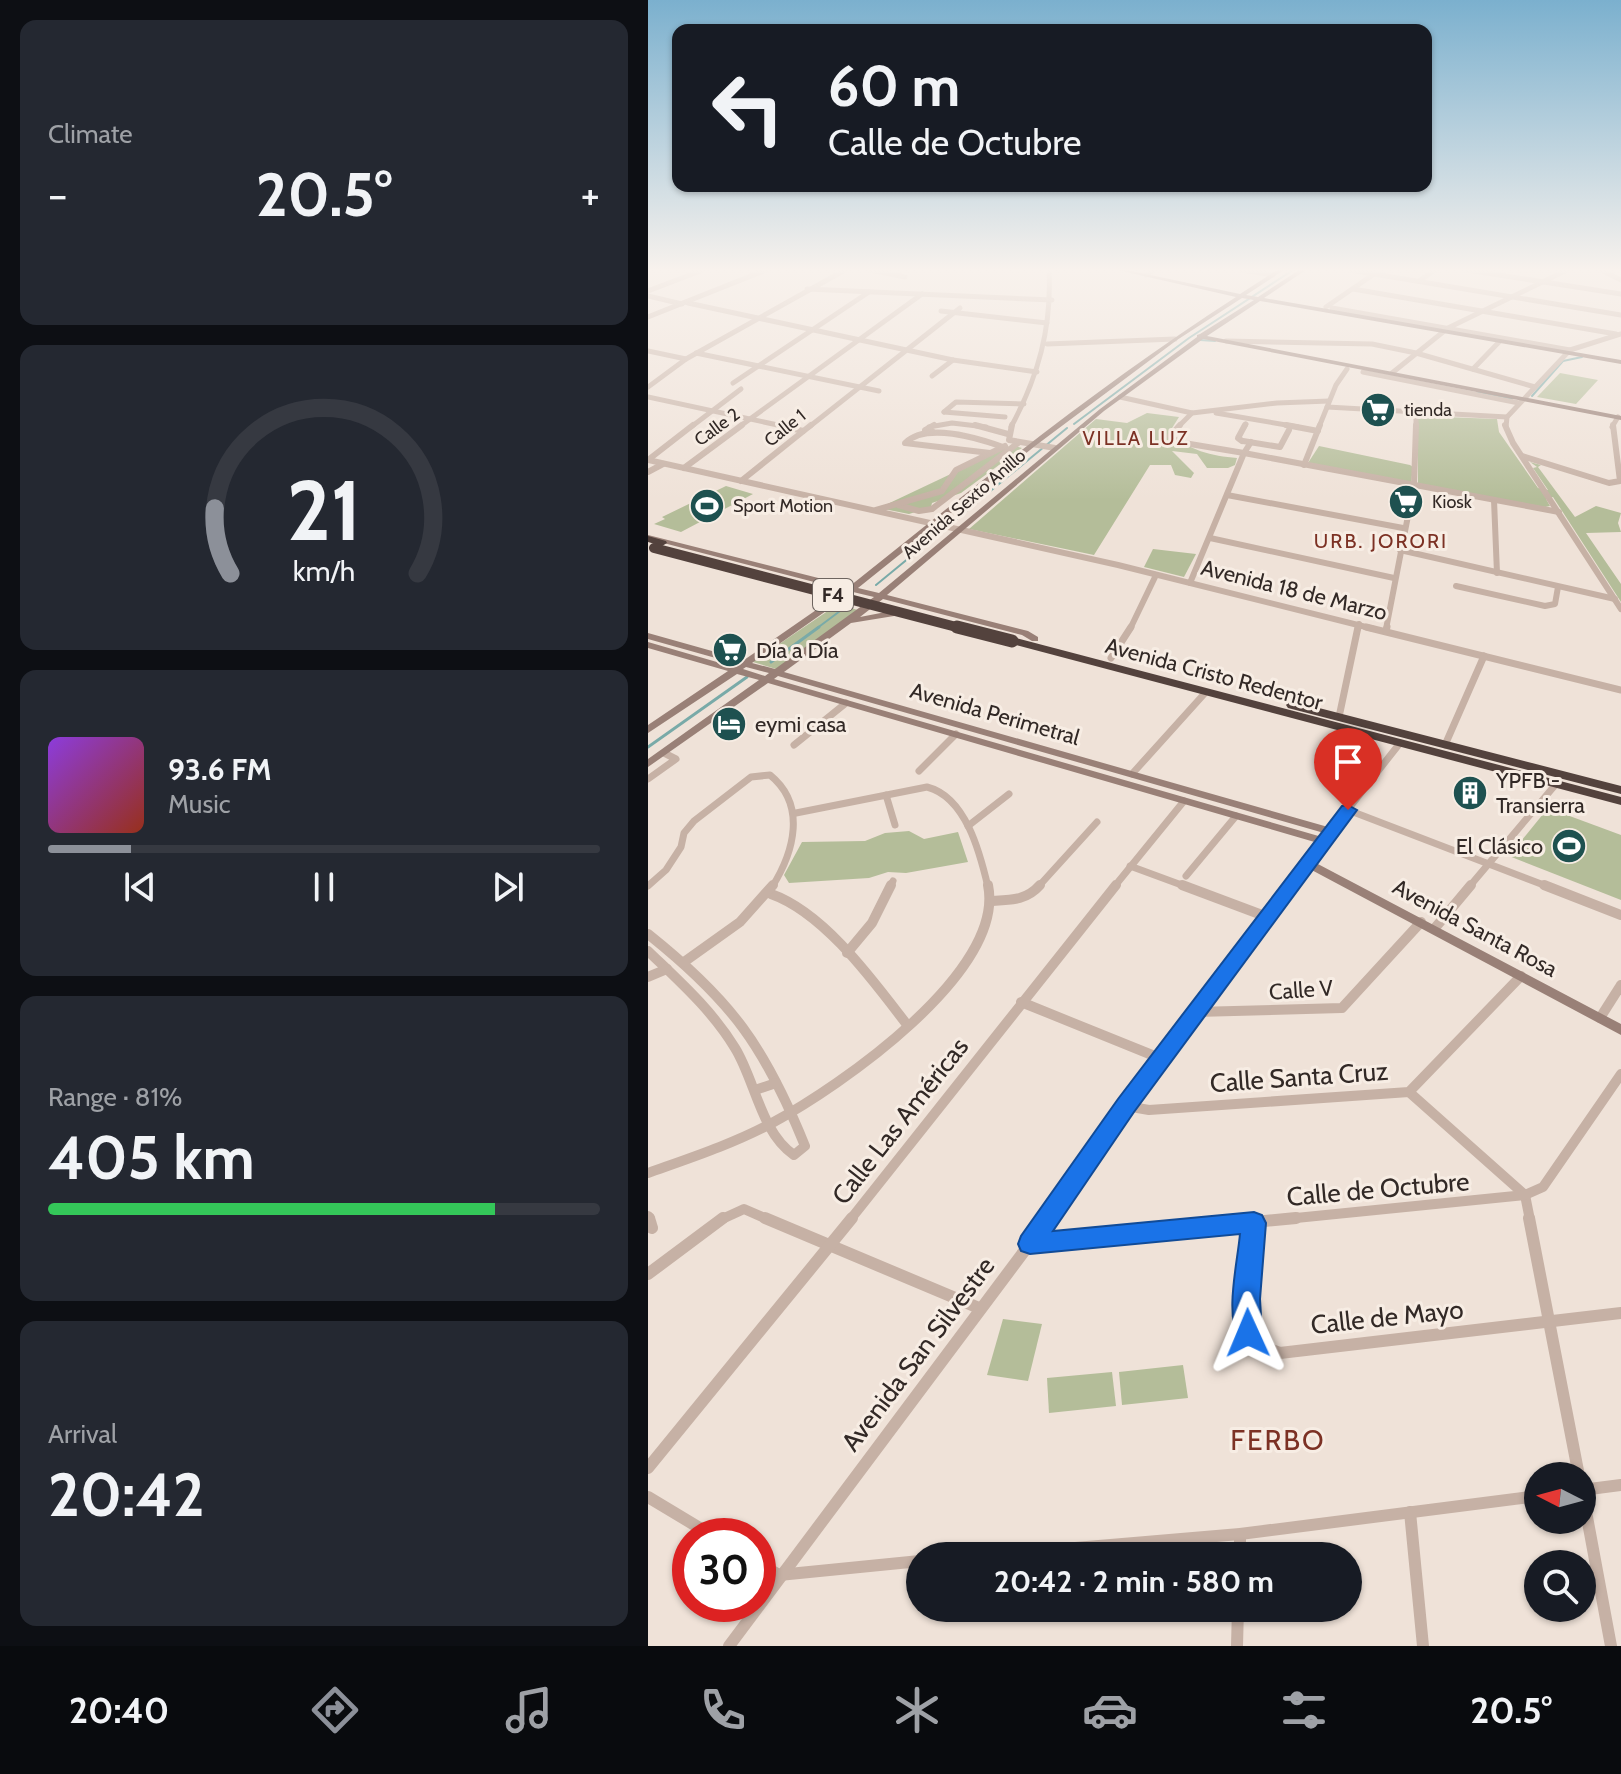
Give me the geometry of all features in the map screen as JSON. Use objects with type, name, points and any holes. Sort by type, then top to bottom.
[{"type":"highway","name":"Avenida Cristo Redentor","points":[[651,544],[1016,638],[1205,693],[1621,801]]},
{"type":"highway","name":"Avenida Cristo Redentor","points":[[1033,643],[1111,658],[1621,790]]},
{"type":"street","points":[[648,387],[707,347]]},
{"type":"street","points":[[733,383],[787,347]]},
{"type":"street","name":"Calle 2","points":[[684,468],[850,347]]},
{"type":"street","points":[[896,347],[953,360],[1037,372]]},
{"type":"street","name":"Calle 1","points":[[741,481],[911,347]]},
{"type":"street","points":[[897,504],[919,511],[932,509],[1012,440],[1046,347]]},
{"type":"street","name":"Avenida Sexto Anillo","points":[[853,589],[1057,426],[1173,347]]},
{"type":"street","name":"Avenida Sexto Anillo","points":[[648,764],[867,608],[954,528],[1051,447],[1120,397],[1177,347]]},
{"type":"street","points":[[1237,347],[1347,369],[1392,373],[1522,401]]},
{"type":"street","points":[[1254,347],[1522,401],[1620,417],[1612,427],[1620,481],[1609,483],[1522,456]]},
{"type":"street","points":[[1383,347],[1416,353],[1535,387]]},
{"type":"street","points":[[1392,373],[1424,347]]},
{"type":"street","points":[[1473,369],[1494,347]]},
{"type":"street","points":[[1540,347],[1568,351],[1581,347]]},
{"type":"street","points":[[1544,347],[1621,362]]},
{"type":"street","points":[[648,351],[686,359]]},
{"type":"street","points":[[1568,351],[1507,417],[1505,426],[1621,609]]},
{"type":"street","points":[[696,353],[879,391]]},
{"type":"street","points":[[932,376],[953,360]]},
{"type":"street","points":[[1304,465],[1336,385],[1347,369]]},
{"type":"street","points":[[648,380],[655,382]]},
{"type":"street","points":[[648,460],[741,389]]},
{"type":"street","points":[[648,397],[714,409],[803,431]]},
{"type":"street","points":[[1120,397],[1192,413],[1277,403],[1328,404],[1416,414],[1507,417]]},
{"type":"street","points":[[1005,417],[944,412],[957,402],[1024,404]]},
{"type":"street","points":[[1207,411],[1318,431]]},
{"type":"street","points":[[1192,413],[1171,433],[1173,440],[1559,512]]},
{"type":"street","points":[[1386,631],[1403,528],[1414,485],[1416,414]]},
{"type":"street","points":[[1065,420],[1085,423]]},
{"type":"street","points":[[1012,440],[997,429],[937,423],[925,430],[1051,447]]},
{"type":"street","points":[[1246,424],[1238,438],[1280,447],[1289,430]]},
{"type":"street","points":[[1057,426],[1078,429]]},
{"type":"street","points":[[990,453],[905,443],[914,435],[926,434],[987,440],[1003,447]]},
{"type":"street","points":[[876,511],[942,491],[956,470],[1012,440]]},
{"type":"street","points":[[1190,583],[1227,495],[1243,441]]},
{"type":"street","points":[[1240,453],[1251,442]]},
{"type":"street","name":"Avenida 18 de Marzo","points":[[648,460],[1190,583],[1621,690]]},
{"type":"street","points":[[648,472],[664,464]]},
{"type":"street","points":[[1227,495],[1403,528]]},
{"type":"street","points":[[1494,500],[1497,573]]},
{"type":"street","points":[[1210,538],[1394,578]]},
{"type":"street","name":"Avenida Cristo Redentor","points":[[651,544],[905,601],[1025,633],[1033,643]]},
{"type":"street","name":"Avenida Cristo Redentor","points":[[651,544],[867,608],[1013,645],[1033,643]]},
{"type":"street","points":[[1400,550],[1615,599]]},
{"type":"street","points":[[1111,658],[1120,648],[1156,575]]},
{"type":"street","points":[[831,583],[868,578]]},
{"type":"street","points":[[817,614],[822,604],[817,595],[837,589],[831,583]]},
{"type":"street","points":[[894,585],[893,594],[905,601]]},
{"type":"street","points":[[1456,586],[1545,606],[1555,604],[1558,587]]},
{"type":"street","points":[[648,730],[853,589]]},
{"type":"street","points":[[891,614],[885,609],[887,604],[905,601]]},
{"type":"street","points":[[849,622],[891,614]]},
{"type":"street","points":[[1339,717],[1359,624]]},
{"type":"street","name":"Avenida Perimetral","points":[[650,640],[740,667],[778,673],[846,703],[906,715],[956,734],[992,739],[1132,774],[1184,801],[1328,836]]},
{"type":"street","points":[[1445,745],[1484,656]]},
{"type":"street","name":"Avenida Perimetral","points":[[740,667],[768,680],[823,691],[1328,836]]},
{"type":"street","points":[[1132,774],[1205,693]]},
{"type":"street","points":[[794,745],[846,703]]},
{"type":"street","points":[[919,771],[956,734]]},
{"type":"street","name":"Avenida San Silvestre","points":[[729,1646],[779,1575],[1030,1244],[1126,1106],[1400,743]]},
{"type":"street","points":[[648,779],[676,759],[664,753]]},
{"type":"street","points":[[648,886],[666,870],[681,847],[684,833],[694,821],[751,777],[770,775],[782,783],[796,813],[787,862],[771,894],[731,930],[684,962]]},
{"type":"street","points":[[1435,928],[1556,784]]},
{"type":"street","points":[[648,1173],[770,1124],[869,1060],[908,1026],[965,966],[983,935],[990,901],[968,826],[935,787],[796,813]]},
{"type":"street","points":[[968,826],[1009,794]]},
{"type":"street","points":[[886,795],[895,825]]},
{"type":"street","name":"Calle Las Américas","points":[[648,1468],[829,1247],[1184,801]]},
{"type":"street","points":[[1348,810],[1621,915]]},
{"type":"street","points":[[1186,876],[1236,816]]},
{"type":"street","points":[[990,901],[1021,899],[1031,895],[1097,822]]},
{"type":"street","name":"Avenida Santa Rosa","points":[[1310,864],[1621,1030]]},
{"type":"street","points":[[1130,866],[1270,918]]},
{"type":"street","points":[[847,953],[872,923],[893,881]]},
{"type":"street","points":[[771,894],[790,899],[847,953],[908,1026]]},
{"type":"street","name":"Calle V","points":[[1196,1012],[1342,1008],[1421,922]]},
{"type":"street","points":[[650,943],[684,962],[758,1046],[805,1146],[802,1151],[790,1155],[770,1124],[744,1063],[710,1009],[667,969],[650,943]]},
{"type":"street","points":[[648,977],[667,969]]},
{"type":"street","name":"Calle Santa Cruz","points":[[1126,1106],[1149,1110],[1409,1092],[1521,976]]},
{"type":"street","points":[[691,992],[705,983]]},
{"type":"street","points":[[1600,1018],[1621,985]]},
{"type":"street","points":[[1021,1002],[1162,1059]]},
{"type":"street","points":[[1525,1195],[1543,1187],[1621,1074]]},
{"type":"street","points":[[755,1090],[776,1083]]},
{"type":"street","points":[[1409,1092],[1525,1195],[1577,1462]]},
{"type":"street","name":"Calle de Octubre","points":[[1030,1244],[1525,1195]]},
{"type":"street","points":[[648,1274],[737,1209],[979,1308]]},
{"type":"street","name":"Calle de Mayo","points":[[1254,1223],[1247,1299],[1248,1333],[1259,1345],[1280,1353],[1621,1313]]},
{"type":"street","points":[[1596,1488],[1621,1485]]},
{"type":"street","points":[[648,1497],[683,1518]]},
{"type":"street","points":[[1146,1542],[1240,1534],[1524,1498]]},
{"type":"street","points":[[1410,1512],[1423,1646]]},
{"type":"street","points":[[1240,1534],[1240,1542]]},
{"type":"street","points":[[1590,1534],[1611,1646]]},
{"type":"street","points":[[776,1573],[906,1562]]},
{"type":"street","points":[[1237,1646],[1238,1622]]},
{"type":"green space","points":[[1560,373],[1598,380],[1576,404],[1537,397]]},
{"type":"green space","points":[[1147,413],[1179,417],[1169,433],[1201,451],[1237,458],[1235,465],[1207,468],[1197,454],[1172,451],[1194,473],[1191,478],[1175,475],[1171,465],[1150,465],[1094,555],[969,529],[1096,419],[1127,423]]},
{"type":"green space","points":[[1418,416],[1497,419],[1499,432],[1538,488],[1548,490],[1533,468],[1537,467],[1530,462],[1541,465],[1538,467],[1575,517],[1596,506],[1621,513],[1618,523],[1621,532],[1586,533],[1621,584],[1621,602],[1553,497],[1546,499],[1550,506],[1545,507],[1418,484]]},
{"type":"green space","points":[[1012,445],[1022,448],[961,493],[909,514],[879,508]]},
{"type":"green space","points":[[1319,446],[1410,465],[1413,467],[1411,483],[1308,463]]},
{"type":"green space","name":"Sport Motion","points":[[726,486],[753,494],[681,532],[654,524],[665,519],[662,517]]},
{"type":"green space","points":[[1153,549],[1196,554],[1184,577],[1144,567]]},
{"type":"green space","points":[[838,604],[861,611],[776,669],[753,662]]},
{"type":"green space","name":"El Clásico","points":[[1548,808],[1621,835],[1621,900],[1509,856]]},
{"type":"green space","points":[[909,831],[924,839],[958,832],[968,862],[906,873],[888,872],[869,878],[789,883],[784,875],[802,842],[865,841],[885,833]]},
{"type":"green space","points":[[1003,1319],[1042,1324],[1028,1381],[987,1375]]},
{"type":"green space","points":[[1183,1365],[1188,1398],[1122,1405],[1119,1372]]},
{"type":"green space","points":[[1112,1372],[1116,1406],[1049,1413],[1047,1378]]},
{"type":"waterway","points":[[1074,424],[1177,347]]},
{"type":"waterway","points":[[1532,396],[1563,361],[1582,357]]},
{"type":"waterway","points":[[1477,392],[1512,399]]},
{"type":"waterway","points":[[876,585],[1067,428]]},
{"type":"waterway","points":[[816,629],[840,611]]},
{"type":"waterway","points":[[771,662],[819,627]]},
{"type":"waterway","points":[[648,747],[747,677]]},
{"type":"place","name":"tienda","points":[[1378,410]]},
{"type":"place","name":"Kiosk","points":[[1406,502]]},
{"type":"place","name":"Sport Motion","points":[[707,506]]},
{"type":"place","name":"Día a Día","points":[[730,650]]},
{"type":"place","name":"eymi casa","points":[[729,724]]},
{"type":"place","name":"YPFB - Transierra","points":[[1470,793]]},
{"type":"place","name":"El Clásico","points":[[1569,846]]},
{"type":"district","name":"VILLA LUZ","points":[[1136,438]]},
{"type":"district","name":"URB. JORORI","points":[[1381,541]]},
{"type":"district","name":"FERBO","points":[[1278,1440]]},
{"type":"route","points":[[1248,1333],[1247,1299],[1254,1223],[1030,1244],[1126,1106],[1348,810]]}]
